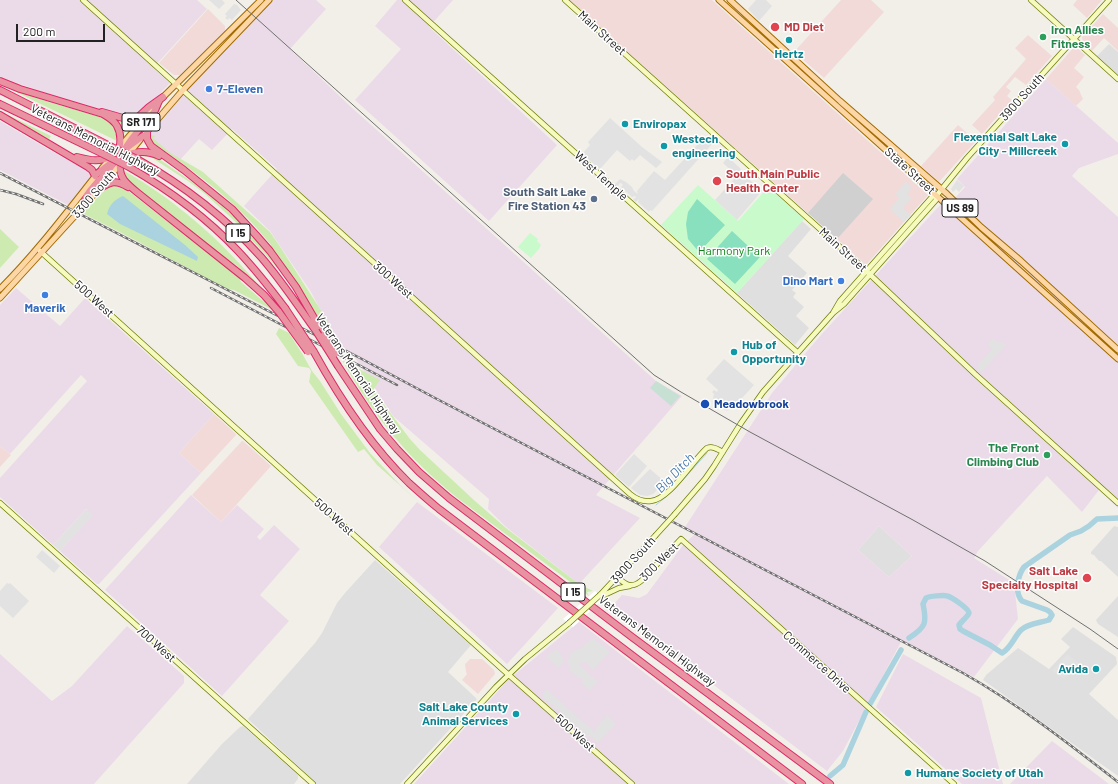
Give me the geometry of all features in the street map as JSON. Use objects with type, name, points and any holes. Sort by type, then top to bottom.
[{"type":"highway","points":[[0,81],[20,89],[103,114],[112,120],[117,126],[120,138],[120,170],[127,183],[245,278],[282,310]]},
{"type":"highway","name":"Veterans Memorial Highway","points":[[0,90],[137,159],[189,192],[239,234],[261,258],[284,286],[316,331],[339,365],[346,380],[380,429],[419,472],[449,498],[632,637],[831,784]]},
{"type":"highway","points":[[82,108],[110,113],[130,120],[136,119],[149,107],[161,99]]},
{"type":"highway","points":[[83,207],[87,195],[110,169],[131,139],[155,111],[161,99]]},
{"type":"highway","name":"Veterans Memorial Highway","points":[[0,104],[129,167],[172,194],[208,222],[251,266],[371,440],[410,484],[440,509],[802,784]]},
{"type":"highway","points":[[0,115],[71,156],[96,174],[145,134],[151,146],[184,170],[240,216],[270,251],[296,287],[324,335],[339,365]]},
{"type":"highway","points":[[71,156],[94,161],[143,151],[153,153],[204,186]]},
{"type":"highway","points":[[97,190],[109,182],[120,182],[138,193]]},
{"type":"main road","name":"SR 171","points":[[161,99],[261,0]]},
{"type":"main road","name":"SR 171","points":[[145,134],[183,90],[269,0]]},
{"type":"main road","name":"State Street","points":[[720,0],[1118,359]]},
{"type":"main road","name":"State Street","points":[[730,0],[1118,350]]},
{"type":"main road","points":[[228,44],[233,31],[232,29]]},
{"type":"main road","name":"3300 South","points":[[0,298],[83,207],[97,190],[120,155]]},
{"type":"main road","name":"3300 South","points":[[0,289],[37,249],[76,202],[96,174]]},
{"type":"street","name":"300 West","points":[[83,0],[636,498],[647,502],[660,498],[705,450],[710,447],[723,452]]},
{"type":"street","name":"West Temple","points":[[405,0],[797,352]]},
{"type":"street","name":"Main Street","points":[[565,0],[868,273],[1118,504]]},
{"type":"street","points":[[1031,0],[1118,79]]},
{"type":"street","name":"3900 South","points":[[407,784],[508,674],[600,595],[656,536],[705,479],[763,392],[833,312],[844,304],[932,197],[937,195],[967,158],[1109,0]]},
{"type":"street","name":"500 West","points":[[37,249],[632,784]]},
{"type":"street","name":"700 West","points":[[0,503],[313,784]]},
{"type":"street","name":"300 West","points":[[616,577],[631,586],[637,584],[681,539]]},
{"type":"street","name":"Commerce Drive","points":[[681,539],[954,784]]},
{"type":"street","points":[[600,595],[604,595],[619,588],[631,586]]},
{"type":"shaded area","points":[[0,0],[197,0],[207,9],[153,68],[170,83],[139,116],[131,118],[43,92],[0,77]]},
{"type":"shaded area","points":[[209,0],[222,0],[225,3],[219,9]]},
{"type":"shaded area","points":[[273,0],[316,0],[326,9],[290,49],[350,106],[656,381],[682,396],[596,495],[640,518],[579,584],[506,527],[488,509],[489,499],[393,416],[354,356],[340,348],[311,292],[270,231],[244,206],[277,169],[232,129],[212,150],[199,139],[179,161],[151,139],[151,133],[189,88]]},
{"type":"shaded area","points":[[397,0],[453,0],[429,27],[557,145],[489,221],[355,100],[401,49],[375,26]]},
{"type":"shaded area","points":[[569,0],[712,0],[928,195],[866,265]]},
{"type":"shaded area","points":[[756,0],[766,0],[772,6],[759,21],[748,9]]},
{"type":"shaded area","points":[[841,0],[871,0],[884,12],[824,78],[794,52]]},
{"type":"shaded area","points":[[1077,0],[1102,0],[1087,18],[1073,5]]},
{"type":"shaded area","points":[[234,4],[241,10],[232,20],[229,18],[228,20],[225,18],[227,16],[225,14]]},
{"type":"shaded area","points":[[208,9],[225,26],[225,31],[180,75],[174,75],[159,63]]},
{"type":"shaded area","points":[[1103,14],[1118,28],[1118,51],[1104,38],[1092,51],[1083,42],[1082,37]]},
{"type":"shaded area","points":[[1028,35],[1052,56],[1026,85],[1015,77],[1006,87],[1011,91],[1007,96],[1012,100],[982,134],[972,125],[995,100],[993,97],[1026,59],[1015,48]]},
{"type":"shaded area","points":[[1109,44],[1118,52],[1118,75],[1097,56]]},
{"type":"shaded area","points":[[1075,46],[1085,55],[1074,68],[1084,77],[1076,87],[1083,99],[1076,106],[1046,79]]},
{"type":"shaded area","points":[[1046,79],[1118,143],[1118,154],[1079,168],[1072,176],[1118,217],[1118,508],[1099,490],[1082,512],[1047,476],[978,551],[974,558],[1014,583],[1018,619],[974,677],[902,640],[843,751],[827,771],[611,607],[622,595],[639,598],[647,594],[683,545],[695,534],[685,527],[772,393],[820,336],[941,204],[946,208],[965,187],[957,179]],"holes":[[[879,526],[912,556],[889,577],[858,550]]]},
{"type":"shaded area","points":[[610,118],[642,147],[662,162],[656,168],[640,155],[634,161],[632,159],[630,161],[617,150],[600,169],[582,154],[590,145],[588,142]]},
{"type":"shaded area","points":[[0,121],[94,174],[70,206],[0,170]]},
{"type":"shaded area","points":[[958,125],[976,141],[939,182],[921,166]]},
{"type":"shaded area","points":[[710,137],[713,140],[710,142],[712,144],[652,211],[650,210],[649,212],[638,202],[639,199],[636,202],[633,200],[636,197],[632,197],[621,187],[623,185],[621,183],[618,186],[615,184],[620,179],[632,187],[638,194],[637,191],[654,171],[665,180],[697,145],[708,140]]},
{"type":"shaded area","points":[[728,157],[741,169],[740,171],[762,191],[737,220],[715,200],[737,176],[723,163]]},
{"type":"shaded area","points":[[843,173],[873,199],[837,239],[808,213]]},
{"type":"shaded area","points":[[957,180],[964,186],[959,192],[956,189],[953,192],[951,189]]},
{"type":"shaded area","points":[[906,182],[911,186],[911,189],[907,194],[912,198],[903,208],[911,215],[904,222],[890,209],[899,197],[895,194]]},
{"type":"shaded area","points":[[802,221],[811,229],[788,256],[807,273],[792,290],[796,293],[793,297],[804,307],[796,316],[809,328],[795,345],[737,293]]},
{"type":"shaded area","points":[[16,288],[60,326],[85,298],[214,414],[179,453],[201,473],[99,584],[97,584],[60,551],[92,515],[86,509],[53,545],[0,497],[0,478],[87,381],[81,375],[10,454],[0,446],[0,305]]},
{"type":"shaded area","points":[[993,338],[999,343],[1002,341],[1006,345],[983,371],[982,370],[980,372],[977,369],[979,367],[977,365],[992,349],[987,344]]},
{"type":"shaded area","points":[[724,359],[754,385],[731,410],[729,408],[727,411],[713,403],[714,394],[712,392],[714,390],[717,392],[718,390],[706,379]]},
{"type":"shaded area","points":[[214,414],[236,435],[201,473],[179,453]]},
{"type":"shaded area","points":[[242,441],[271,466],[221,522],[192,495]]},
{"type":"shaded area","points":[[0,446],[11,455],[0,467]]},
{"type":"shaded area","points":[[634,454],[647,466],[629,487],[615,475]]},
{"type":"shaded area","points":[[650,469],[665,482],[653,494],[647,496],[640,495],[631,488]]},
{"type":"shaded area","points":[[191,495],[221,522],[237,505],[264,529],[257,537],[260,540],[274,525],[300,549],[260,595],[289,621],[222,696],[105,590]]},
{"type":"shaded area","points":[[417,502],[558,608],[507,664],[379,547]]},
{"type":"shaded area","points":[[86,509],[93,515],[60,551],[53,545]]},
{"type":"shaded area","points":[[879,526],[912,556],[889,577],[858,550]]},
{"type":"shaded area","points":[[1114,526],[1118,527],[1118,577],[1091,554],[1091,552]]},
{"type":"shaded area","points":[[42,550],[60,566],[54,573],[36,557]]},
{"type":"shaded area","points":[[375,560],[471,645],[448,672],[477,699],[400,784],[317,784],[248,719],[315,643],[322,633],[337,603]]},
{"type":"shaded area","points":[[7,583],[10,583],[29,601],[13,618],[0,606],[0,591]]},
{"type":"shaded area","points":[[1118,596],[1118,637],[1098,624],[1096,620]]},
{"type":"shaded area","points":[[579,622],[789,784],[414,784],[509,679]]},
{"type":"shaded area","points":[[127,626],[184,676],[184,683],[94,784],[0,784],[0,654],[52,701],[72,686]]},
{"type":"shaded area","points":[[1073,627],[1116,657],[1117,664],[1089,694],[1118,720],[1118,776],[983,680],[986,675],[1018,648],[1049,669],[1070,647],[1061,639]]},
{"type":"shaded area","points":[[593,638],[610,652],[593,670],[583,661],[579,665],[598,682],[590,691],[582,684],[583,679],[580,679],[569,670],[570,667],[567,661],[570,657],[568,655],[579,648],[580,649]]},
{"type":"shaded area","points":[[557,649],[564,659],[558,668],[546,656]]},
{"type":"shaded area","points":[[903,654],[981,698],[1003,784],[962,784],[876,707]]},
{"type":"shaded area","points":[[1067,654],[1079,663],[1064,679],[1052,671]]},
{"type":"shaded area","points":[[470,659],[482,659],[494,670],[495,674],[478,694],[462,680],[467,674],[465,664]]},
{"type":"shaded area","points":[[546,689],[594,731],[592,733],[593,734],[596,731],[594,730],[607,715],[616,724],[598,743],[590,736],[588,737],[558,710],[559,707],[556,710],[553,708],[554,705],[551,705],[543,698],[544,696],[542,694]]},
{"type":"shaded area","points":[[243,726],[297,774],[298,779],[294,784],[187,784],[222,744]]},
{"type":"shaded area","points":[[1052,741],[1109,784],[1010,784]]},
{"type":"green space","points":[[17,91],[104,118],[114,128],[117,141],[16,92]]},
{"type":"green space","points":[[0,111],[51,136],[49,139],[0,113]]},
{"type":"green space","points":[[113,117],[126,122],[134,122],[122,136]]},
{"type":"green space","points":[[151,135],[155,136],[153,138],[169,152],[203,172],[270,232],[322,312],[340,343],[329,338],[271,248],[271,245],[252,223],[209,184],[155,144],[154,146],[150,140]]},
{"type":"green space","points":[[141,154],[155,156],[222,204],[236,216],[260,243],[279,268],[278,269],[237,225],[238,224],[204,193],[149,156],[146,157]]},
{"type":"green space","points":[[123,170],[162,195],[198,224],[231,255],[262,289],[236,265],[221,255],[127,180]]},
{"type":"green space","points":[[110,185],[122,186],[239,277],[241,282],[271,309],[234,290],[228,289],[82,213]]},
{"type":"green space","name":"Harmony Park","points":[[698,185],[738,221],[768,187],[804,219],[737,293],[661,225]]},
{"type":"green space","points":[[697,199],[725,225],[699,252],[688,239],[686,224],[688,212]]},
{"type":"green space","points":[[0,229],[19,247],[0,268]]},
{"type":"green space","points":[[732,231],[760,257],[735,284],[707,259]]},
{"type":"green space","points":[[530,233],[538,239],[537,241],[541,245],[531,258],[518,247]]},
{"type":"green space","points":[[279,328],[289,333],[341,414],[370,453],[400,485],[429,511],[377,465],[364,449],[358,452],[309,382],[311,371],[309,368],[298,366],[276,334]]},
{"type":"green space","points":[[342,360],[380,380],[373,390],[420,450],[506,528],[579,584],[593,591],[587,592],[589,596],[460,500],[425,469],[380,419],[354,381]]},
{"type":"green space","points":[[656,381],[680,396],[671,406],[650,388]]},
{"type":"water","points":[[123,196],[185,245],[198,257],[197,261],[120,224],[107,214],[112,203]]},
{"type":"pier","points":[[595,591],[604,598],[573,627],[563,619]]},
{"type":"waterway","name":"Big Ditch","points":[[656,505],[673,491],[707,453]]},
{"type":"waterway","points":[[909,638],[919,631],[924,624],[925,616],[923,604],[926,598],[933,596],[945,596],[956,601],[969,613],[959,625],[960,629],[1002,653],[1008,648],[1021,630],[1031,625],[1049,620],[1052,615],[1047,610],[1022,601],[1018,593],[1018,584],[1020,574],[1024,567],[1070,535],[1081,531],[1097,519],[1118,518]]},
{"type":"waterway","points":[[870,704],[901,650]]},
{"type":"waterway","points":[[830,776],[843,765],[866,712]]},
{"type":"tram line","points":[[236,0],[654,375],[750,432],[913,520],[985,561],[1090,629],[1118,649]]},
{"type":"railway","points":[[0,173],[360,358],[963,673],[1023,711],[1118,782]]},
{"type":"railway","points":[[0,190],[43,204]]},
{"type":"railway","points":[[211,288],[397,385]]},
{"type":"place","name":"MD Diet","points":[[775,27]]},
{"type":"place","name":"Iron Allies Fitness","points":[[1043,37]]},
{"type":"place","name":"Hertz","points":[[789,40]]},
{"type":"place","name":"7-Eleven","points":[[209,89]]},
{"type":"place","name":"Enviropax","points":[[625,124]]},
{"type":"place","name":"Flexential Salt Lake City - Millcreek","points":[[1065,144]]},
{"type":"place","name":"Westech engineering","points":[[664,146]]},
{"type":"place","name":"South Main Public Health Center","points":[[717,181]]},
{"type":"place","name":"South Salt Lake Fire Station 43","points":[[594,199]]},
{"type":"place","name":"Dino Mart","points":[[841,281]]},
{"type":"place","name":"Maverik","points":[[45,295]]},
{"type":"place","name":"Hub of Opportunity","points":[[734,352]]},
{"type":"place","name":"Meadowbrook","points":[[705,404]]},
{"type":"place","name":"The Front Climbing Club","points":[[1047,455]]},
{"type":"place","name":"Salt Lake Specialty Hospital","points":[[1087,578]]},
{"type":"place","name":"Avida","points":[[1096,669]]},
{"type":"place","name":"Salt Lake County Animal Services","points":[[516,714]]},
{"type":"place","name":"Humane Society of Utah","points":[[908,773]]}]
